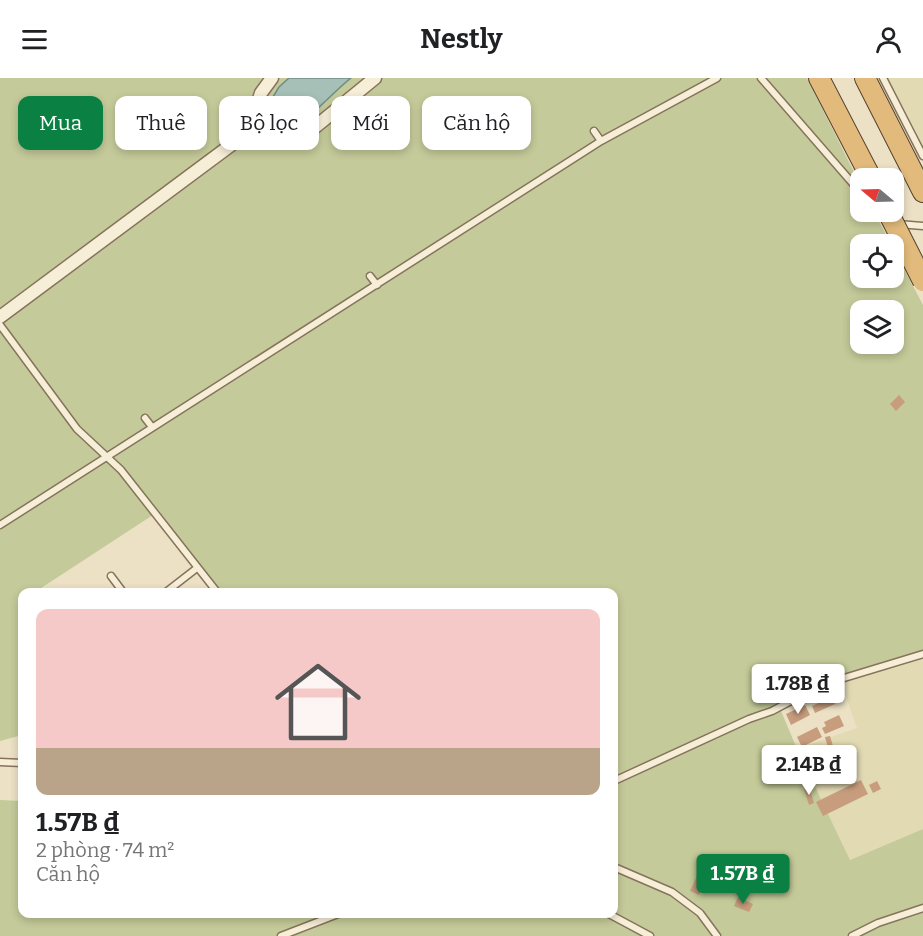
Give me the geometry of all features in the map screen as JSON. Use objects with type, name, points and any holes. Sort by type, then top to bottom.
[{"type":"highway","points":[[819,78],[866,168]]},
{"type":"highway","points":[[834,78],[880,168]]},
{"type":"highway","points":[[865,78],[923,192]]},
{"type":"highway","points":[[882,78],[923,163]]},
{"type":"highway","points":[[904,216],[923,254]]},
{"type":"highway","points":[[893,222],[923,281]]},
{"type":"street","points":[[260,96],[272,78]]},
{"type":"street","points":[[319,124],[375,78]]},
{"type":"street","points":[[0,317],[224,150]]},
{"type":"lane","points":[[0,525],[601,141],[717,78]]},
{"type":"lane","points":[[761,78],[850,180]]},
{"type":"lane","points":[[882,78],[923,156]]},
{"type":"lane","points":[[594,131],[601,141]]},
{"type":"lane","points":[[888,222],[923,226]]},
{"type":"lane","points":[[370,276],[377,285]]},
{"type":"lane","points":[[0,325],[77,429],[121,470],[214,588]]},
{"type":"lane","points":[[146,418],[152,427]]},
{"type":"lane","points":[[171,588],[197,568]]},
{"type":"lane","points":[[111,576],[120,588]]},
{"type":"lane","points":[[618,779],[749,719],[772,711],[821,685],[923,654]]},
{"type":"lane","points":[[0,762],[18,763]]},
{"type":"lane","points":[[618,869],[659,885],[680,897],[700,913],[717,936]]},
{"type":"lane","points":[[852,936],[878,923],[923,908]]},
{"type":"lane","points":[[281,936],[328,918]]},
{"type":"lane","points":[[616,918],[650,936]]},
{"type":"shaded area","points":[[887,78],[923,78],[923,147],[914,127]]},
{"type":"shaded area","points":[[923,654],[923,829],[850,860],[797,749],[857,728],[840,679]]},
{"type":"green space","points":[[0,78],[807,78],[852,168],[850,168],[850,222],[879,222],[886,234],[850,234],[850,288],[904,288],[904,269],[923,305],[923,652],[821,685],[779,706],[850,860],[923,829],[923,936],[0,936],[0,800],[18,801],[18,918],[618,918],[618,588],[212,588],[156,513],[41,588],[18,588],[18,736],[0,741]]},
{"type":"water","points":[[289,78],[351,78],[319,108],[319,96],[273,96]]},
{"type":"building","points":[[899,395],[905,402],[896,411],[890,404]]},
{"type":"building","points":[[831,697],[835,704],[815,713],[812,706]]},
{"type":"building","points":[[805,705],[810,715],[791,725],[786,714]]},
{"type":"building","points":[[839,715],[844,726],[825,734],[822,728],[826,726],[824,722]]},
{"type":"building","points":[[817,727],[822,737],[802,747],[797,737]]},
{"type":"building","points":[[830,736],[836,756],[831,758],[825,737]]},
{"type":"building","points":[[861,780],[868,794],[823,816],[816,802]]},
{"type":"building","points":[[877,781],[881,789],[873,793],[869,785]]},
{"type":"building","points":[[809,787],[814,803],[809,805],[804,789]]},
{"type":"building","points":[[701,867],[710,871],[699,895],[690,891]]},
{"type":"building","points":[[738,897],[753,904],[749,912],[734,906]]}]
